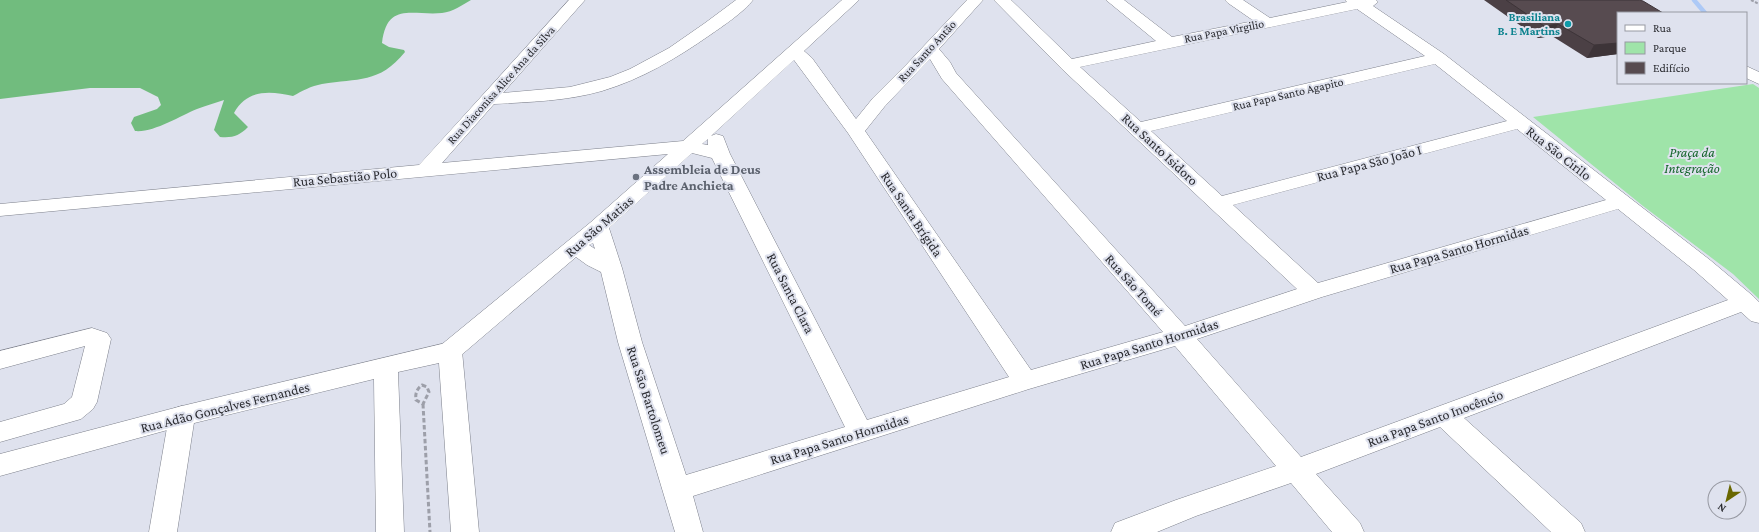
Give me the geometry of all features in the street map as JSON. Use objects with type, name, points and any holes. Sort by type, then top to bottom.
[{"type":"street","name":"Rua Diaconisa Alice Ana da Silva","points":[[425,170],[576,0]]},
{"type":"street","points":[[489,99],[560,94],[595,87],[624,78],[661,60],[687,43],[745,0]]},
{"type":"street","name":"Rua São Matias","points":[[450,351],[598,227],[851,0]]},
{"type":"street","name":"Rua Santo Isidoro","points":[[974,0],[1005,2],[1068,65],[1314,292]]},
{"type":"street","name":"Rua Santo Antão","points":[[856,131],[879,102],[913,68],[974,0]]},
{"type":"street","points":[[1114,0],[1169,42]]},
{"type":"street","points":[[1233,0],[1266,23]]},
{"type":"street","name":"Rua Papa Virgilio","points":[[1068,65],[1169,42],[1266,23],[1356,2],[1381,0]]},
{"type":"street","name":"Rua São Cirilo","points":[[1356,2],[1438,58],[1702,266],[1752,309]]},
{"type":"street","name":"Rua São Tomé","points":[[930,49],[942,62],[948,76],[1180,336],[1350,532]]},
{"type":"street","name":"Rua Santa Brígida","points":[[794,50],[806,62],[856,131],[1025,381]]},
{"type":"street","name":"Rua Papa Santo Agapito","points":[[1137,129],[1438,58]]},
{"type":"street","points":[[913,68],[948,76]]},
{"type":"street","points":[[1747,72],[1759,79]]},
{"type":"street","points":[[837,106],[879,102]]},
{"type":"street","name":"Rua Papa São João I","points":[[1218,203],[1520,123]]},
{"type":"street","name":"Rua Santa Clara","points":[[708,127],[716,139],[720,154],[861,433]]},
{"type":"street","points":[[689,146],[720,154]]},
{"type":"street","name":"Rua Sebastião Polo","points":[[0,210],[689,146]]},
{"type":"street","name":"Rua Papa Santo Hormidas","points":[[678,489],[1025,381],[1180,336],[1314,292],[1621,202]]},
{"type":"street","name":"Rua São Bartolomeu","points":[[598,227],[608,254],[630,342],[678,489],[689,532]]},
{"type":"street","points":[[576,246],[595,260],[611,268]]},
{"type":"street","name":"Rua Papa Santo Inocêncio","points":[[1128,531],[1186,508],[1296,470],[1444,415],[1752,309]]},
{"type":"street","points":[[0,360],[92,336],[99,339],[84,402],[81,405],[72,412],[0,432]]},
{"type":"street","points":[[450,351],[465,532]]},
{"type":"street","name":"Rua Adão Gonçalves Fernandes","points":[[0,465],[182,416],[386,368],[450,351]]},
{"type":"street","points":[[386,368],[390,532]]},
{"type":"street","points":[[1444,415],[1571,532]]},
{"type":"street","points":[[163,532],[182,416]]},
{"type":"path","points":[[1751,0],[1759,4]]},
{"type":"path","points":[[423,404],[416,400],[415,395],[417,389],[422,385],[427,387],[429,392],[423,404],[430,532]]},
{"type":"green space","points":[[0,0],[471,0],[457,8],[442,13],[403,13],[396,16],[389,21],[382,43],[389,47],[404,50],[405,52],[386,70],[367,78],[318,85],[293,96],[268,93],[252,96],[239,105],[234,113],[248,127],[236,136],[220,137],[214,130],[224,100],[197,109],[158,127],[135,131],[131,123],[134,117],[157,109],[161,105],[158,97],[140,88],[90,88],[0,99]]},
{"type":"green space","name":"Praça da Integração","points":[[1753,84],[1759,88],[1759,299],[1733,274],[1643,206],[1533,117]]},
{"type":"building","name":"Brasiliana B. E Martins","points":[[1506,0],[1639,0],[1661,12],[1617,12],[1617,43],[1594,45],[1558,24],[1544,26]]},
{"type":"waterway","points":[[1694,0],[1704,12]]},
{"type":"place","name":"Brasiliana B. E Martins","points":[[1568,24]]},
{"type":"place","name":"Assembleia de Deus Padre Anchieta","points":[[636,177]]}]
